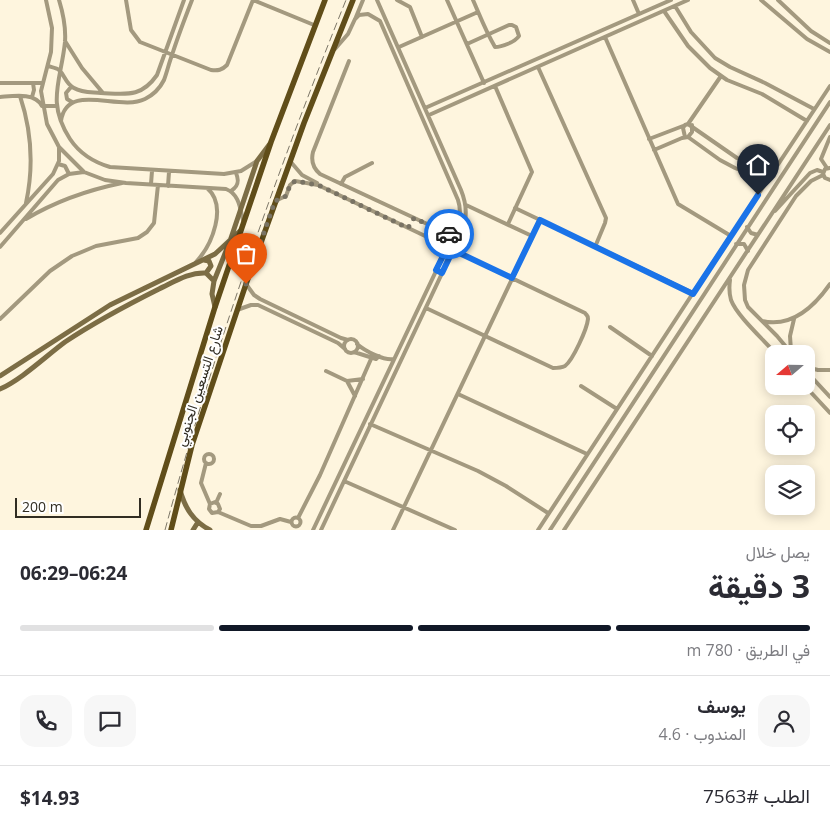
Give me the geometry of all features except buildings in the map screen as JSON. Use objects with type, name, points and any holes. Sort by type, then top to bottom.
[{"type":"main road","name":"شارع التسعين الجنوبي","points":[[146,530],[215,307],[271,142],[325,0]]},
{"type":"main road","name":"شارع التسعين الجنوبي","points":[[171,530],[192,446],[237,310],[290,161],[354,0]]},
{"type":"street","points":[[0,233],[53,174],[60,154],[47,124],[40,91],[52,52],[52,28],[46,0]]},
{"type":"street","points":[[59,0],[64,18],[65,41],[56,87],[56,106],[61,123],[74,145],[84,155],[110,167],[224,174],[236,173],[257,161]]},
{"type":"street","points":[[126,0],[131,30],[145,45],[217,71],[227,65],[253,0],[314,25]]},
{"type":"street","points":[[61,123],[66,108],[72,102],[85,100],[126,104],[144,100],[152,95],[164,81],[192,0]]},
{"type":"street","points":[[335,49],[348,34],[363,0]]},
{"type":"street","points":[[321,530],[466,220],[466,206],[451,166],[377,0]]},
{"type":"street","points":[[397,0],[410,7],[422,37]]},
{"type":"street","points":[[447,0],[484,83]]},
{"type":"street","points":[[467,44],[489,34],[512,25],[516,27],[519,36],[496,47],[489,34],[478,12],[473,0]]},
{"type":"street","points":[[633,0],[639,14]]},
{"type":"street","points":[[657,0],[660,5]]},
{"type":"street","points":[[425,108],[671,0]]},
{"type":"street","points":[[429,115],[688,0]]},
{"type":"street","points":[[761,0],[807,39],[830,52]]},
{"type":"street","points":[[778,0],[811,31],[830,43]]},
{"type":"street","points":[[60,70],[63,78],[71,87],[80,91],[124,95],[144,89],[157,75],[182,2]]},
{"type":"street","points":[[182,2],[184,8],[190,8]]},
{"type":"street","points":[[675,6],[699,41],[722,62],[814,109]]},
{"type":"street","points":[[781,16],[788,8]]},
{"type":"street","points":[[664,10],[696,56],[721,76],[762,94],[807,121]]},
{"type":"street","points":[[399,47],[478,12]]},
{"type":"street","points":[[313,530],[453,236],[459,222],[461,209],[383,28],[377,19],[368,14],[362,14],[355,19]]},
{"type":"street","points":[[618,23],[621,30]]},
{"type":"street","points":[[383,28],[389,26]]},
{"type":"street","points":[[605,37],[678,204],[731,236]]},
{"type":"street","points":[[65,41],[82,68],[103,93]]},
{"type":"street","points":[[690,49],[699,41]]},
{"type":"street","points":[[349,61],[313,152],[312,160],[317,171],[453,236]]},
{"type":"street","points":[[48,66],[60,70]]},
{"type":"street","points":[[538,67],[606,218],[606,223],[595,246]]},
{"type":"street","points":[[516,69],[519,75]]},
{"type":"street","points":[[654,150],[687,137],[692,132],[690,125],[721,76]]},
{"type":"street","points":[[32,82],[34,90],[32,97]]},
{"type":"street","points":[[0,83],[42,82]]},
{"type":"street","points":[[495,86],[531,170],[530,178],[508,224]]},
{"type":"street","points":[[538,530],[830,86]]},
{"type":"street","points":[[71,87],[66,93],[67,99],[72,102]]},
{"type":"street","points":[[20,96],[28,122],[31,149],[31,176],[26,203]]},
{"type":"street","points":[[0,97],[32,97],[39,100],[42,106]]},
{"type":"street","points":[[442,101],[445,108]]},
{"type":"street","points":[[550,530],[830,102]]},
{"type":"street","points":[[42,106],[56,106]]},
{"type":"street","points":[[649,139],[690,125],[737,158],[774,170]]},
{"type":"street","points":[[564,530],[730,280],[830,125]]},
{"type":"street","points":[[683,126],[682,132],[687,137],[720,160],[767,181]]},
{"type":"street","points":[[829,180],[821,159],[830,136]]},
{"type":"street","points":[[215,307],[212,294],[214,281],[230,241],[257,161],[271,142]]},
{"type":"street","points":[[0,376],[98,312],[215,254],[243,226],[237,198],[231,191],[226,189],[105,180],[84,172],[58,147]]},
{"type":"street","points":[[290,161],[302,175],[318,185],[444,245]]},
{"type":"street","points":[[341,184],[345,176],[372,163]]},
{"type":"street","points":[[58,164],[66,168],[69,174]]},
{"type":"street","points":[[444,169],[451,166]]},
{"type":"street","points":[[773,212],[782,205],[810,173],[817,170],[826,171]]},
{"type":"street","points":[[151,184],[152,171]]},
{"type":"street","points":[[784,345],[752,313],[745,300],[745,277],[796,196],[811,181],[826,171]]},
{"type":"street","points":[[0,247],[58,180],[69,174],[84,172]]},
{"type":"street","points":[[168,172],[168,186]]},
{"type":"street","points":[[231,191],[235,189],[238,181],[236,173]]},
{"type":"street","points":[[275,201],[286,196],[290,185],[295,181],[318,185]]},
{"type":"street","points":[[22,221],[49,206],[77,195],[126,183]]},
{"type":"street","points":[[0,319],[48,272],[72,256],[96,246],[138,238],[147,232],[154,223],[158,185]]},
{"type":"street","points":[[193,265],[209,244],[216,217],[217,202],[207,188]]},
{"type":"street","points":[[466,206],[532,236]]},
{"type":"street","points":[[515,208],[693,294]]},
{"type":"street","points":[[408,228],[414,218]]},
{"type":"street","points":[[394,530],[540,220]]},
{"type":"street","points":[[748,227],[751,233],[759,234]]},
{"type":"street","points":[[736,244],[744,244],[748,251]]},
{"type":"street","points":[[426,308],[555,368],[566,365],[579,344],[587,321],[585,312],[453,250]]},
{"type":"street","points":[[0,389],[13,382],[65,342],[109,315],[190,275],[206,272],[211,266],[209,261],[204,260]]},
{"type":"street","points":[[436,270],[442,273]]},
{"type":"street","points":[[206,272],[214,281]]},
{"type":"street","points":[[433,276],[439,279]]},
{"type":"street","points":[[730,280],[730,295],[736,309],[768,345]]},
{"type":"street","points":[[246,284],[260,300],[341,338],[355,341],[362,348],[379,356],[394,359]]},
{"type":"street","points":[[760,321],[778,323],[794,319],[812,305],[830,284]]},
{"type":"street","points":[[237,310],[251,304],[258,305],[338,343],[348,352],[354,352],[372,359],[376,359],[379,356]]},
{"type":"street","points":[[791,345],[790,336],[794,319]]},
{"type":"street","points":[[610,327],[652,356]]},
{"type":"street","points":[[345,349],[344,345],[348,340]]},
{"type":"street","points":[[354,352],[357,344]]},
{"type":"street","points":[[206,462],[201,483],[210,504],[208,509],[210,512],[213,514],[218,512],[251,526],[261,526],[280,519],[291,522],[295,529],[300,523],[298,518],[372,359]]},
{"type":"street","points":[[25,360],[31,368]]},
{"type":"street","points":[[815,370],[830,370]]},
{"type":"street","points":[[326,371],[347,381],[362,379]]},
{"type":"street","points":[[815,380],[830,397]]},
{"type":"street","points":[[347,381],[355,396]]},
{"type":"street","points":[[581,386],[617,409]]},
{"type":"street","points":[[379,390],[386,392]]},
{"type":"street","points":[[458,394],[588,454]]},
{"type":"street","points":[[376,395],[383,398]]},
{"type":"street","points":[[814,395],[830,413]]},
{"type":"street","points":[[370,424],[488,476],[548,513]]},
{"type":"street","points":[[344,481],[454,530]]},
{"type":"street","points":[[180,489],[186,507],[198,522],[210,530]]},
{"type":"street","points":[[216,503],[220,494]]},
{"type":"street","points":[[210,504],[216,503]]},
{"type":"street","points":[[216,503],[220,507],[218,512]]},
{"type":"street","points":[[291,522],[294,518],[298,518]]},
{"type":"street","points":[[193,530],[198,522]]},
{"type":"railway","points":[[165,530],[225,329],[271,196],[346,0]]},
{"type":"way so far","points":[[246,284],[275,201],[286,196],[290,185],[295,181],[318,185],[408,228],[414,218],[449,234]]},
{"type":"route","points":[[449,234],[453,236],[436,270],[442,273],[453,250],[512,278],[540,220],[693,294],[758,195]]}]
